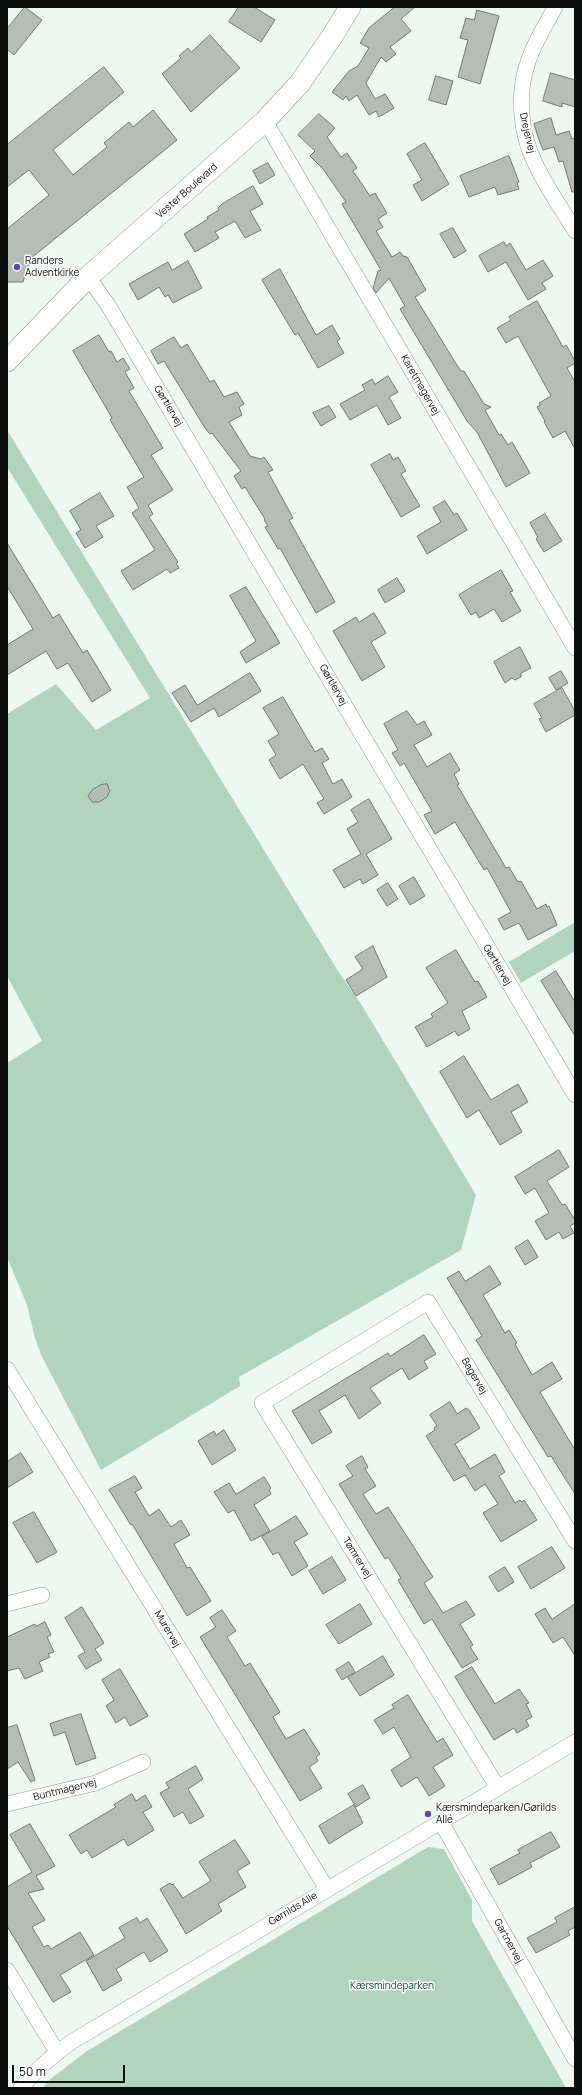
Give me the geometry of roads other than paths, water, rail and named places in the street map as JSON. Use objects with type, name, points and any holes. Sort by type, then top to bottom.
[{"type":"main road","name":"Vester Boulevard","points":[[7,361],[88,277],[265,121],[300,83],[333,36],[350,7]]},
{"type":"street","name":"Drejervej","points":[[555,7],[528,62],[522,86],[522,113],[526,139],[534,163],[575,232]]},
{"type":"street","name":"Karetmagervej","points":[[265,121],[575,648]]},
{"type":"street","name":"Gørtlervej","points":[[88,277],[112,312],[575,1095]]},
{"type":"street","name":"Bagervej","points":[[337,1357],[428,1302],[575,1542]]},
{"type":"street","name":"Tømrervej","points":[[337,1357],[262,1403],[498,1788]]},
{"type":"street","name":"Murervej","points":[[7,1369],[327,1890]]},
{"type":"street","points":[[7,1604],[42,1595]]},
{"type":"street","name":"Gørrilds Alle","points":[[21,2088],[29,2078],[57,2052],[575,1742]]},
{"type":"street","name":"Buntmagervej","points":[[7,1804],[96,1783],[143,1762]]},
{"type":"street","name":"Gartnervej","points":[[441,1822],[575,2059]]},
{"type":"street","points":[[7,1970],[57,2052]]},
{"type":"place","name":"Randers Adventkirke","points":[[17,267]]},
{"type":"place","name":"Kærsmindeparken/Gørilds Allé","points":[[428,1814]]},
{"type":"park label","name":"Kærsmindeparken","points":[[392,1986]]}]
